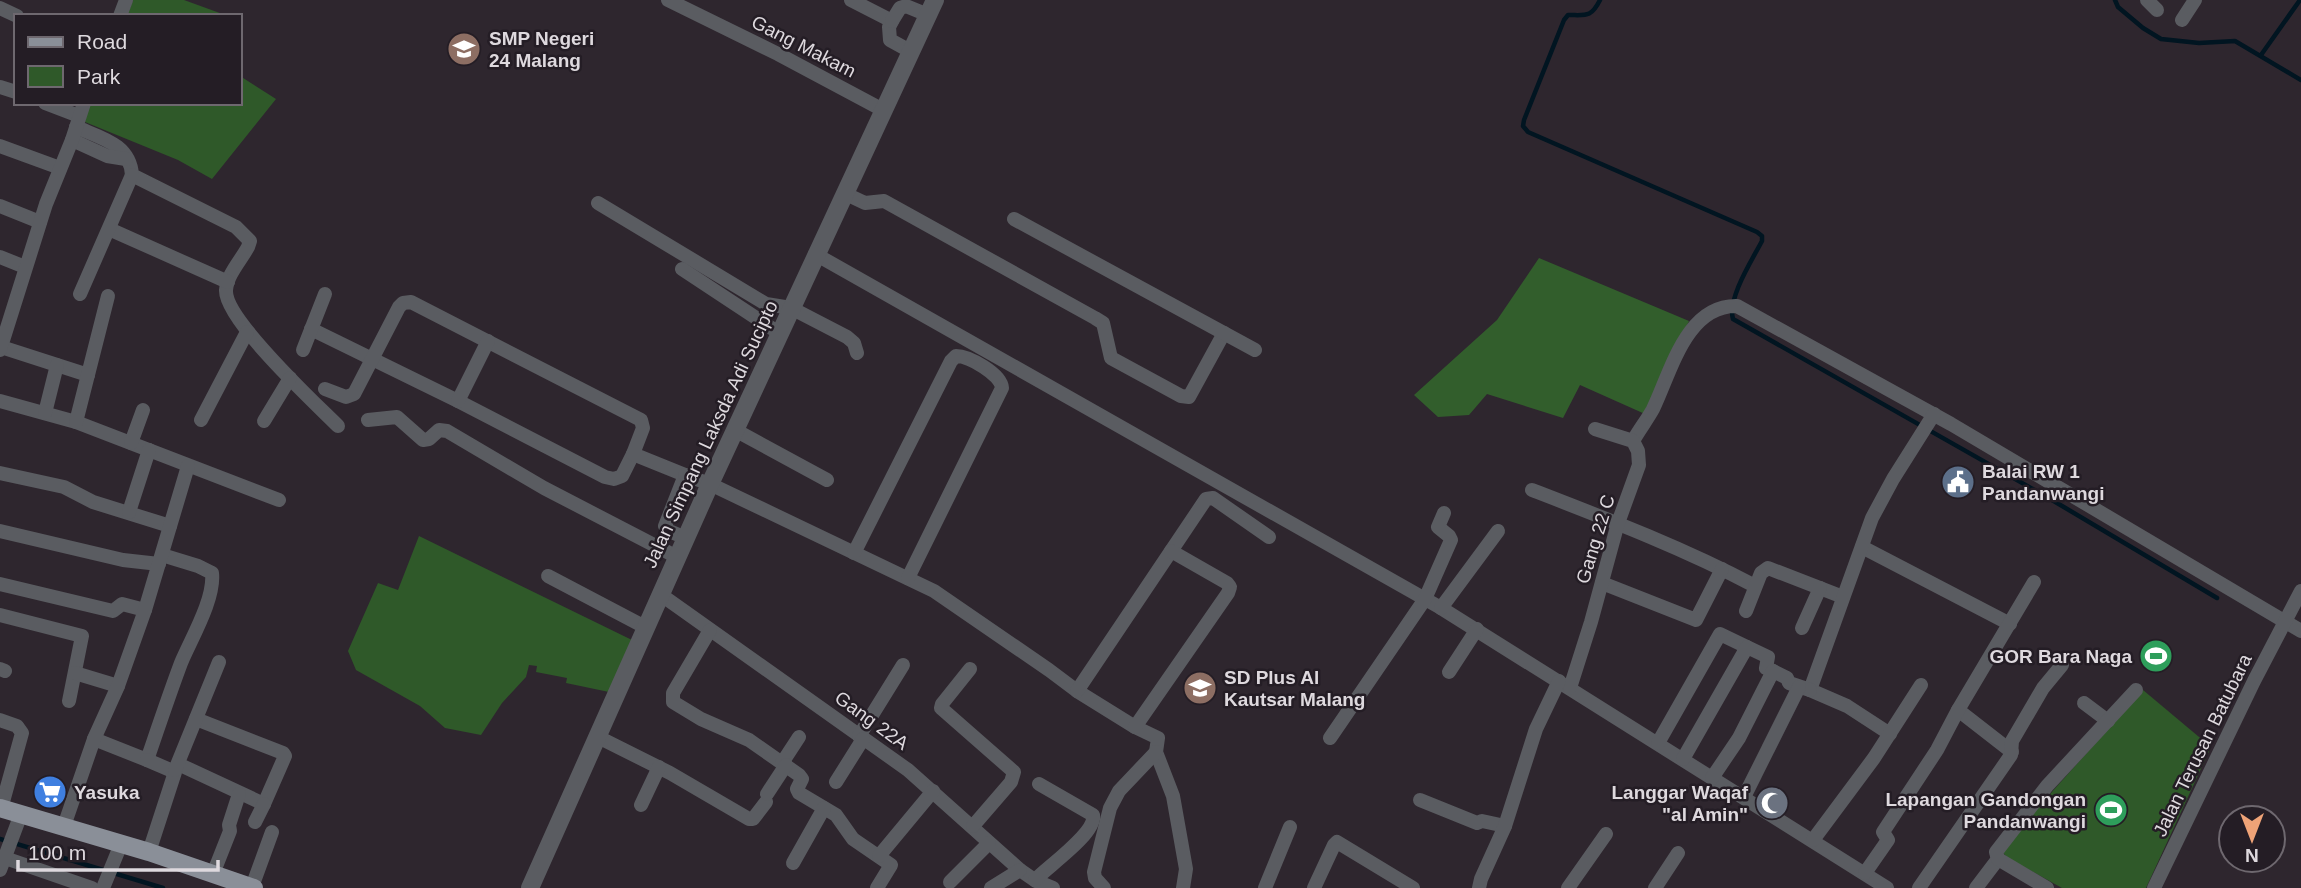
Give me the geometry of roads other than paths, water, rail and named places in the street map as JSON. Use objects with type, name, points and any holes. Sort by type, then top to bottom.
[{"type":"main road","points":[[1,808],[149,852],[253,888]]},
{"type":"street","name":"Gang Makam","points":[[668,0],[883,110]]},
{"type":"street","points":[[850,0],[892,21]]},
{"type":"street","points":[[2182,20],[2195,0]]},
{"type":"street","name":"Jalan Simpang Laksda Adi Sucipto","points":[[530,888],[645,626],[931,7]]},
{"type":"street","points":[[910,51],[890,40],[889,27],[900,8],[931,7]]},
{"type":"street","points":[[48,105],[124,150],[131,166],[132,176],[80,294]]},
{"type":"street","points":[[77,122],[4,324],[0,348],[88,375]]},
{"type":"street","points":[[0,146],[60,168]]},
{"type":"street","points":[[132,176],[236,227],[246,235],[250,244],[228,282],[228,304],[247,332],[338,426]]},
{"type":"street","points":[[846,194],[864,203],[884,201],[1096,318],[1103,323],[1111,358],[1181,396],[1189,397],[1224,333]]},
{"type":"street","points":[[598,202],[766,304],[790,308],[847,337],[854,343],[857,353]]},
{"type":"street","points":[[0,206],[40,222]]},
{"type":"street","points":[[1014,219],[1255,350]]},
{"type":"street","points":[[109,229],[228,282]]},
{"type":"street","points":[[815,254],[1477,629],[1887,888]]},
{"type":"street","points":[[0,257],[25,267]]},
{"type":"street","points":[[682,269],[779,333]]},
{"type":"street","points":[[303,351],[325,294]]},
{"type":"street","points":[[76,422],[108,296]]},
{"type":"street","points":[[311,329],[372,360],[458,401],[609,479],[622,475],[643,428],[641,420],[407,302],[399,307],[372,360],[352,395],[346,397],[325,389]]},
{"type":"street","points":[[1595,429],[1633,441],[1652,411],[1683,341],[1692,329],[1730,306],[1929,423],[2301,631]]},
{"type":"street","points":[[201,420],[247,332]]},
{"type":"street","points":[[458,401],[488,341]]},
{"type":"street","points":[[854,553],[951,361],[956,356],[965,357],[998,376],[1002,388],[908,578]]},
{"type":"street","points":[[45,413],[57,365]]},
{"type":"street","points":[[264,421],[290,378]]},
{"type":"street","points":[[0,401],[76,422],[279,500]]},
{"type":"street","points":[[131,443],[143,410]]},
{"type":"street","points":[[368,420],[397,417],[423,440],[429,439],[439,430],[447,431],[544,488],[677,557]]},
{"type":"street","points":[[1744,797],[1804,689],[1843,597],[1872,518],[1929,423]]},
{"type":"street","points":[[735,430],[827,480]]},
{"type":"street","name":"Gang 22 C","points":[[1480,884],[1505,827],[1536,729],[1564,684],[1602,583],[1618,523],[1639,464],[1638,451],[1633,441]]},
{"type":"street","points":[[129,512],[149,450]]},
{"type":"street","points":[[633,454],[710,484],[949,600],[1077,691],[1158,738],[1156,752],[1119,791],[1110,808],[1094,872],[1095,878],[1104,888]]},
{"type":"street","points":[[64,826],[94,739],[118,686],[145,610],[188,466]]},
{"type":"street","points":[[0,472],[64,487],[93,502],[170,526]]},
{"type":"street","points":[[685,475],[665,526],[669,531],[686,538]]},
{"type":"street","points":[[1532,490],[1618,523],[1755,586]]},
{"type":"street","points":[[1077,691],[1209,497],[1269,537]]},
{"type":"street","points":[[1330,738],[1425,599],[1451,540],[1438,527],[1444,513]]},
{"type":"street","points":[[0,531],[123,560],[160,560],[203,567],[212,573],[196,635],[181,663],[146,760]]},
{"type":"street","points":[[1441,608],[1498,531]]},
{"type":"street","points":[[1862,547],[2011,624]]},
{"type":"street","points":[[1135,727],[1230,587],[1171,551]]},
{"type":"street","points":[[1746,611],[1761,573],[1768,568],[1843,597]]},
{"type":"street","points":[[1602,583],[1696,620],[1722,569]]},
{"type":"street","points":[[548,576],[645,626]]},
{"type":"street","points":[[1865,873],[1888,840],[1882,832],[1933,758],[1958,710],[2034,582]]},
{"type":"street","points":[[0,584],[115,611],[122,604],[145,610]]},
{"type":"street","points":[[1802,628],[1820,588]]},
{"type":"street","name":"Jalan Terusan Batubara","points":[[2154,888],[2301,591]]},
{"type":"street","name":"Gang 22A","points":[[660,594],[908,770],[1020,870],[1037,883],[1053,888]]},
{"type":"street","points":[[0,615],[81,635],[69,701]]},
{"type":"street","points":[[1449,672],[1477,629]]},
{"type":"street","points":[[710,630],[671,700],[701,719],[749,740],[802,777],[797,789],[799,793],[836,816],[853,839],[891,866],[877,888]]},
{"type":"street","points":[[1658,744],[1720,634],[1768,657],[1766,667],[1787,678],[1789,683],[1847,706],[1890,734]]},
{"type":"street","points":[[1683,759],[1747,647]]},
{"type":"street","points":[[149,852],[176,768],[219,662]]},
{"type":"street","points":[[836,782],[903,665]]},
{"type":"street","points":[[1919,888],[2012,752],[2012,741],[2043,688],[2062,665]]},
{"type":"street","points":[[970,669],[941,708],[1014,772],[1011,782],[973,827]]},
{"type":"street","points":[[1712,778],[1739,738],[1773,671]]},
{"type":"street","points":[[75,673],[118,686]]},
{"type":"street","points":[[1813,840],[1890,734],[1921,685]]},
{"type":"street","points":[[2047,888],[1998,859],[1996,852],[2047,786],[2136,690]]},
{"type":"street","points":[[2084,703],[2108,721]]},
{"type":"street","points":[[1958,710],[2012,752]]},
{"type":"street","points":[[196,719],[285,755],[256,822]]},
{"type":"street","points":[[0,720],[17,726],[22,736],[1,808]]},
{"type":"street","points":[[598,737],[659,768],[749,820],[753,819],[766,798],[799,737]]},
{"type":"street","points":[[94,739],[146,760],[176,768],[264,804]]},
{"type":"street","points":[[1156,752],[1173,796],[1186,869],[1183,888]]},
{"type":"street","points":[[641,805],[659,768]]},
{"type":"street","points":[[1037,883],[1092,826],[1094,818],[1040,783]]},
{"type":"street","points":[[878,856],[933,791]]},
{"type":"street","points":[[213,874],[230,831],[229,824],[239,794]]},
{"type":"street","points":[[1420,800],[1477,823],[1482,821],[1505,827]]},
{"type":"street","points":[[793,863],[824,808]]},
{"type":"street","points":[[22,814],[7,852],[92,888]]},
{"type":"street","points":[[1265,888],[1290,827]]},
{"type":"street","points":[[253,888],[272,832]]},
{"type":"street","points":[[1568,888],[1606,834]]},
{"type":"street","points":[[1314,888],[1337,842],[1413,888]]},
{"type":"street","points":[[950,882],[989,843]]},
{"type":"street","points":[[108,877],[121,844]]},
{"type":"street","points":[[1655,888],[1678,853]]},
{"type":"street","points":[[1976,888],[1998,859]]},
{"type":"street","points":[[991,888],[1020,870]]},
{"type":"street","points":[[1480,884],[1496,888]]},
{"type":"waterway","points":[[1600,0],[1591,13],[1568,15],[1564,20],[1524,120],[1523,126],[1528,132],[1757,232],[1762,236],[1762,241],[1737,291],[1732,311],[1733,319],[2052,500],[2217,598]]},
{"type":"waterway","points":[[2115,0],[2118,7],[2161,39],[2199,43],[2235,41],[2301,80]]},
{"type":"waterway","points":[[2261,55],[2300,0]]},
{"type":"waterway","points":[[0,839],[163,888]]},
{"type":"place","name":"SMP Negeri 24 Malang","points":[[464,49]]},
{"type":"place","name":"Balai RW 1 Pandanwangi","points":[[1958,482]]},
{"type":"place","name":"GOR Bara Naga","points":[[2156,656]]},
{"type":"place","name":"SD Plus Al Kautsar Malang","points":[[1200,688]]},
{"type":"place","name":"Yasuka","points":[[50,792]]},
{"type":"place","name":"Langgar Waqaf \"al Amin\"","points":[[1772,803]]},
{"type":"place","name":"Lapangan Gandongan Pandanwangi","points":[[2111,810]]}]
